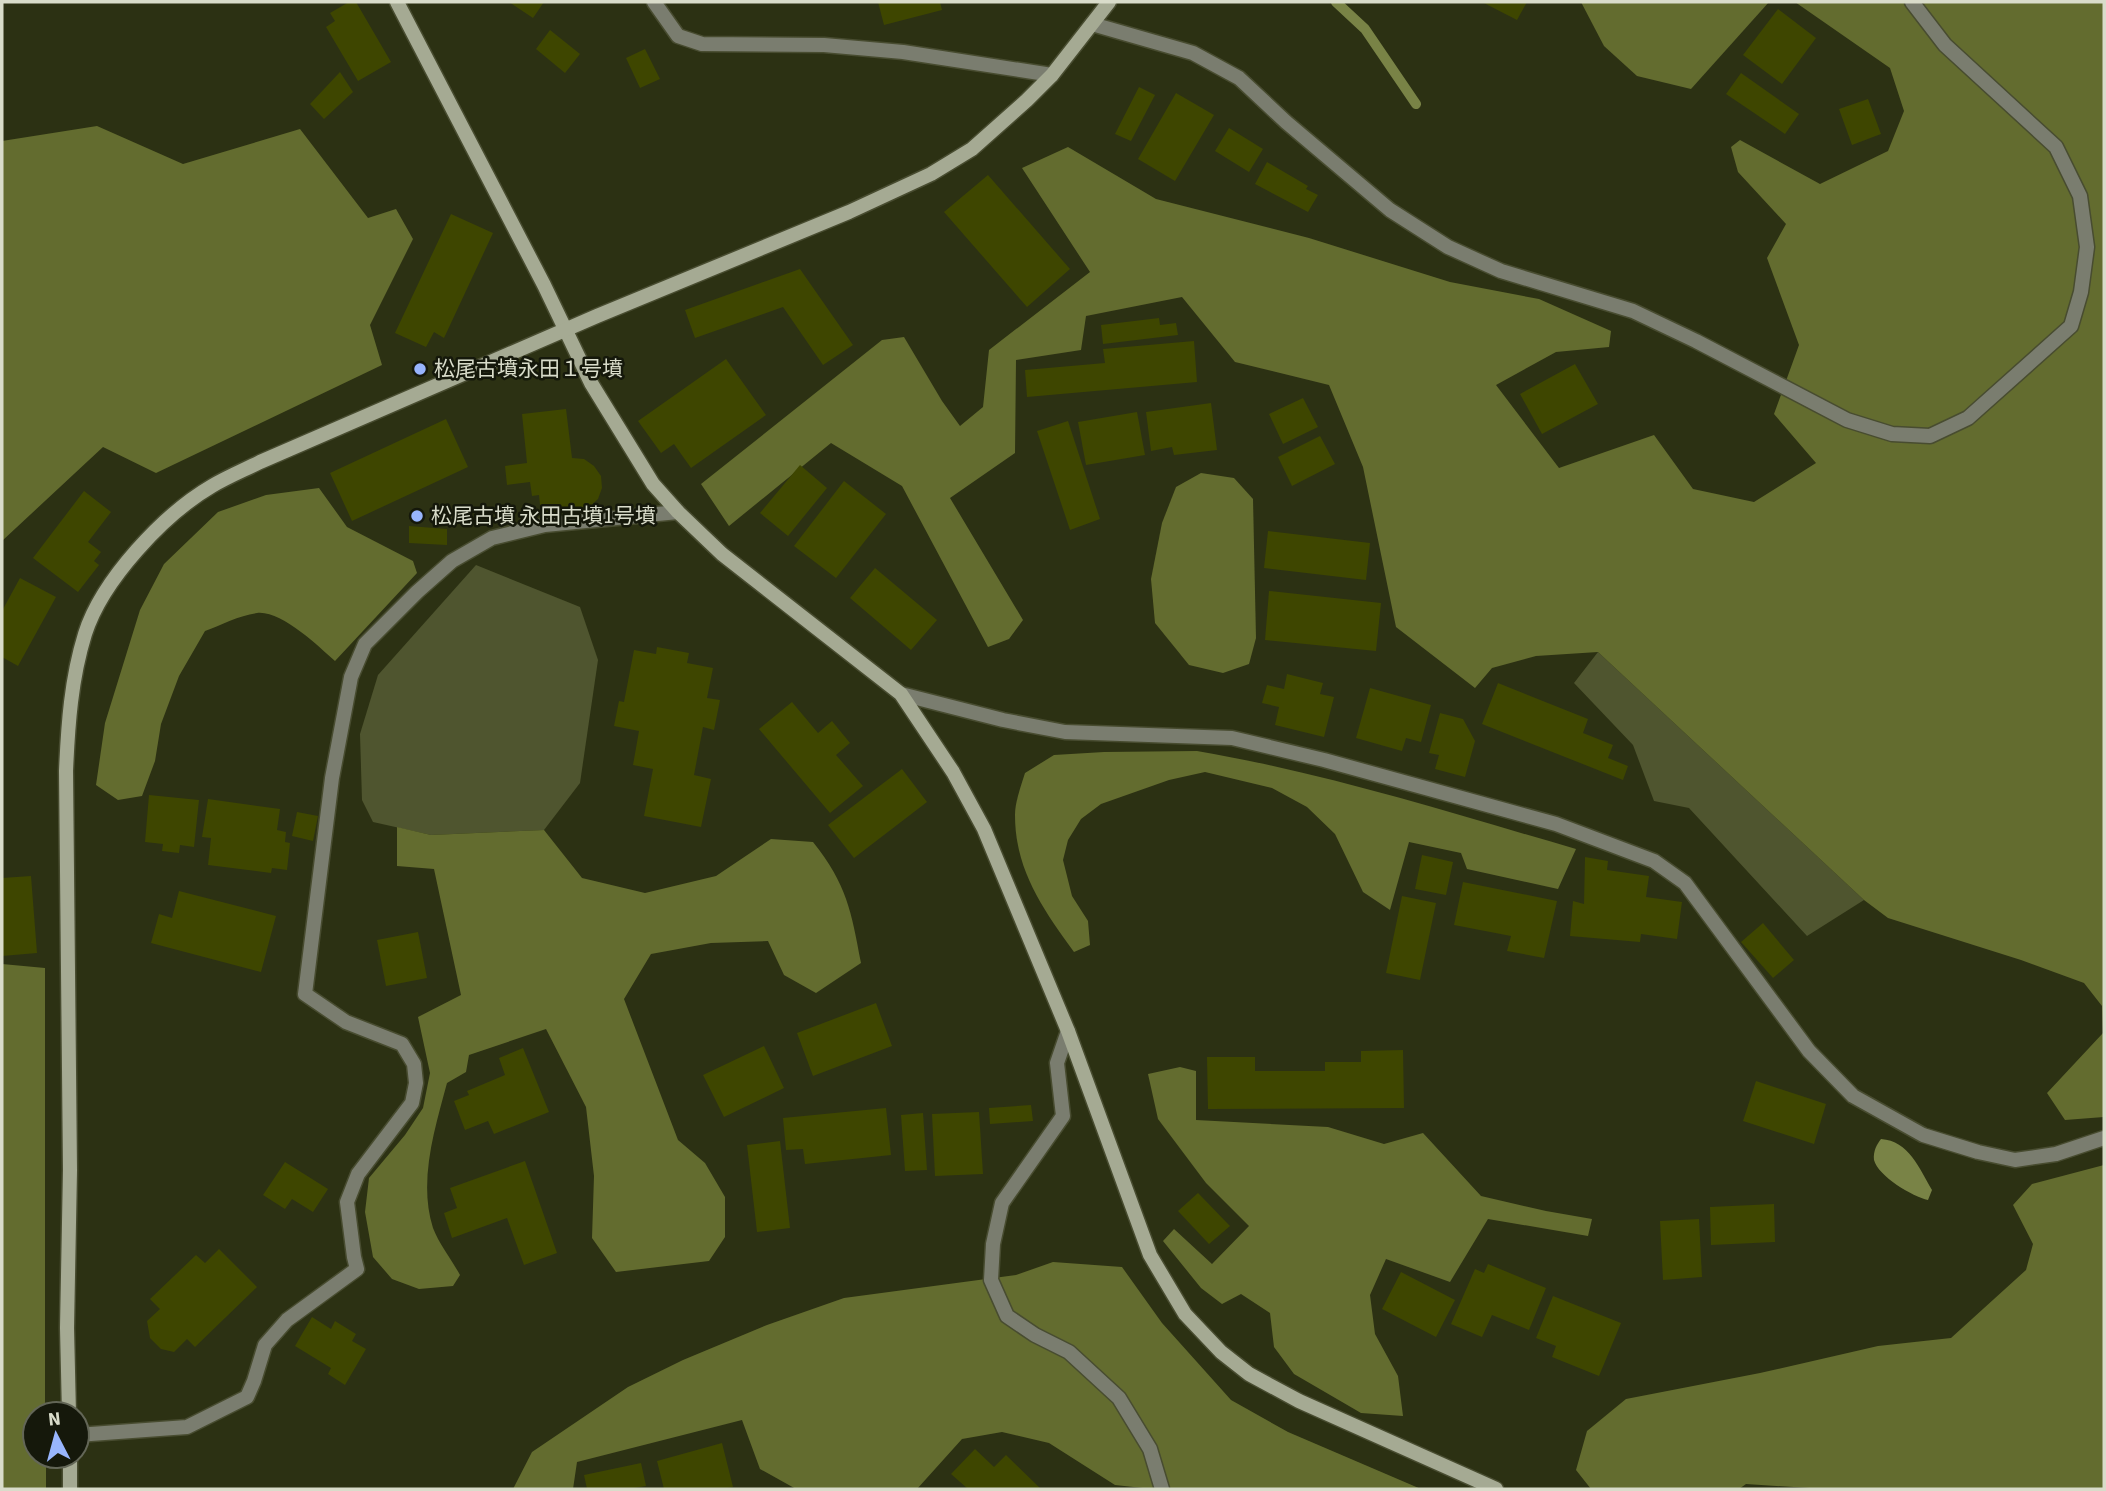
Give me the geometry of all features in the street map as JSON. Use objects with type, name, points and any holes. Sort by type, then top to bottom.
[{"type":"street","points":[[397,2],[592,383],[653,484],[722,554],[901,694],[939,749],[984,830],[1068,1031],[1150,1255],[1185,1314],[1221,1352],[1249,1374],[1299,1401],[1496,1489]]},
{"type":"street","points":[[654,2],[678,36],[702,44],[837,46],[902,52],[1052,75]]},
{"type":"street","points":[[69,1400],[70,1156],[66,771],[72,683],[86,631],[102,598],[121,571],[176,512],[211,486],[260,461],[849,212],[931,174],[972,149],[1001,125],[1052,75],[1109,2]]},
{"type":"street","points":[[1092,24],[1193,53],[1239,78],[1286,122],[1390,210],[1448,247],[1501,271],[1633,311],[1847,420],[1892,434],[1930,436],[1968,418],[2071,326],[2081,292],[2087,247],[2080,196],[2056,147],[1945,45],[1912,2]]},
{"type":"street","points":[[91,1434],[187,1427],[247,1397],[265,1345],[287,1320],[357,1269],[347,1202],[358,1174],[412,1103],[416,1083],[414,1064],[402,1044],[346,1022],[305,994],[332,778],[351,677],[365,644],[452,561],[492,538],[545,526],[678,512]]},
{"type":"street","points":[[901,694],[1003,720],[1065,732],[1232,738],[1324,760],[1556,824],[1654,861],[1685,883],[1809,1051],[1853,1096],[1923,1135],[1978,1153],[2015,1160],[2056,1154],[2104,1138]]},
{"type":"street","points":[[1068,1031],[1057,1063],[1062,1116],[1002,1203],[993,1244],[991,1280],[1007,1316],[1035,1335],[1069,1352],[1119,1398],[1150,1449],[1162,1489]]},
{"type":"street","points":[[69,1470],[70,1489]]},
{"type":"shaded area","points":[[1581,2],[1769,2],[1691,89],[1637,76],[1604,46]]},
{"type":"shaded area","points":[[1795,2],[2104,2],[2104,1117],[2065,1120],[2047,1093],[2103,1033],[2102,1006],[2084,983],[1888,918],[1864,900],[1598,652],[1536,656],[1492,668],[1475,688],[1396,627],[1363,467],[1329,385],[1235,362],[1182,297],[1086,316],[1081,350],[1016,360],[1015,453],[950,498],[1023,620],[1009,639],[988,647],[902,486],[831,443],[729,526],[701,484],[882,340],[904,337],[960,426],[983,407],[989,350],[1090,272],[1022,168],[1068,147],[1156,199],[1309,238],[1450,282],[1539,299],[1611,331],[1609,347],[1556,352],[1496,385],[1559,468],[1654,435],[1693,489],[1754,502],[1816,463],[1774,414],[1799,345],[1767,258],[1786,224],[1738,172],[1731,147],[1740,140],[1820,184],[1888,151],[1904,111],[1890,68]]},
{"type":"shaded area","points":[[97,126],[183,164],[300,129],[368,218],[396,209],[413,239],[370,325],[382,365],[156,473],[103,447],[2,541],[2,141]]},
{"type":"shaded area","points":[[1201,473],[1234,478],[1253,499],[1256,638],[1249,664],[1223,673],[1189,665],[1155,623],[1151,579],[1162,523],[1176,487]]},
{"type":"shaded area","points":[[319,488],[347,527],[413,561],[417,573],[335,661],[299,630],[267,614],[244,616],[205,631],[179,676],[161,724],[155,761],[142,796],[118,800],[96,785],[105,723],[140,610],[164,564],[218,512],[266,495]]},
{"type":"shaded area","points":[[476,565],[580,607],[598,660],[580,783],[544,830],[431,835],[373,822],[362,800],[360,734],[378,675]]},
{"type":"shaded area","points":[[1598,652],[1864,900],[1807,936],[1689,808],[1654,801],[1633,745],[1574,683]]},
{"type":"shaded area","points":[[1197,751],[1341,782],[1576,849],[1558,889],[1467,869],[1461,853],[1409,842],[1390,910],[1363,892],[1335,834],[1307,807],[1272,788],[1205,772],[1169,780],[1101,804],[1081,819],[1068,840],[1063,860],[1072,896],[1088,921],[1090,945],[1074,952],[1033,888],[1020,854],[1015,810],[1025,773],[1054,755]]},
{"type":"shaded area","points":[[397,827],[431,835],[544,830],[582,878],[645,893],[716,876],[771,839],[813,842],[824,857],[846,899],[861,963],[816,993],[784,975],[768,941],[711,943],[651,954],[624,999],[678,1140],[705,1163],[725,1197],[725,1237],[709,1261],[616,1272],[592,1238],[594,1176],[586,1107],[546,1029],[469,1055],[466,1072],[447,1083],[430,1155],[427,1192],[433,1228],[460,1275],[453,1286],[419,1289],[392,1279],[373,1257],[365,1212],[369,1178],[405,1135],[423,1108],[430,1073],[418,1017],[461,995],[434,869],[397,866]]},
{"type":"shaded area","points":[[2,964],[45,968],[45,1400],[21,1400],[21,1470],[46,1470],[46,1489],[2,1489]]},
{"type":"shaded area","points":[[1180,1067],[1196,1071],[1196,1120],[1328,1127],[1384,1144],[1423,1133],[1481,1196],[1592,1219],[1588,1236],[1488,1219],[1450,1282],[1386,1259],[1370,1295],[1375,1334],[1398,1376],[1403,1416],[1361,1413],[1294,1374],[1274,1347],[1270,1313],[1241,1294],[1222,1304],[1201,1288],[1163,1241],[1174,1229],[1212,1264],[1249,1226],[1206,1183],[1158,1119],[1148,1074]]},
{"type":"shaded area","points":[[1881,1139],[1899,1145],[1912,1157],[1932,1190],[1928,1200],[1914,1195],[1882,1173],[1874,1160]]},
{"type":"shaded area","points":[[2104,1165],[2104,1489],[1825,1489],[1746,1484],[1739,1489],[1591,1489],[1576,1470],[1587,1431],[1626,1399],[1760,1373],[1878,1346],[1951,1338],[2026,1270],[2033,1244],[2013,1205],[2032,1184]]},
{"type":"shaded area","points":[[1053,1262],[1122,1267],[1162,1323],[1231,1400],[1288,1432],[1421,1489],[1152,1489],[1115,1485],[1049,1443],[1002,1432],[962,1439],[917,1489],[796,1489],[760,1469],[742,1420],[577,1462],[573,1489],[513,1489],[532,1452],[628,1387],[683,1360],[767,1325],[844,1298],[1016,1275]]},
{"type":"building","points":[[349,2],[356,2],[391,62],[358,81],[326,27],[335,21],[330,13]]},
{"type":"building","points":[[509,2],[544,2],[533,18]]},
{"type":"building","points":[[878,2],[940,2],[942,10],[884,25]]},
{"type":"building","points":[[1482,2],[1527,2],[1517,20]]},
{"type":"building","points":[[1778,9],[1816,38],[1782,84],[1743,55]]},
{"type":"building","points":[[550,30],[580,54],[565,73],[536,49]]},
{"type":"building","points":[[645,49],[660,79],[640,88],[626,58]]},
{"type":"building","points":[[340,72],[353,92],[324,119],[310,104]]},
{"type":"building","points":[[1741,73],[1799,114],[1785,134],[1726,94]]},
{"type":"building","points":[[1139,87],[1155,95],[1131,141],[1115,134]]},
{"type":"building","points":[[1176,93],[1214,115],[1175,181],[1138,159]]},
{"type":"building","points":[[1868,99],[1881,134],[1852,145],[1839,109]]},
{"type":"building","points":[[1229,128],[1263,149],[1249,172],[1215,151]]},
{"type":"building","points":[[1267,162],[1308,186],[1306,189],[1318,195],[1308,212],[1255,184]]},
{"type":"building","points":[[988,175],[1070,269],[1027,307],[944,212]]},
{"type":"building","points":[[451,214],[493,233],[444,338],[434,332],[426,347],[395,333]]},
{"type":"building","points":[[800,269],[853,345],[823,365],[783,307],[695,338],[685,310]]},
{"type":"building","points":[[1159,318],[1160,325],[1176,323],[1178,335],[1103,344],[1101,325]]},
{"type":"building","points":[[1194,341],[1197,382],[1027,397],[1025,370],[1105,363],[1103,349]]},
{"type":"building","points":[[726,359],[766,415],[691,468],[674,444],[661,453],[638,421]]},
{"type":"building","points":[[1575,364],[1598,404],[1542,434],[1520,394]]},
{"type":"building","points":[[1303,398],[1318,427],[1283,444],[1269,414]]},
{"type":"building","points":[[1211,403],[1217,450],[1174,455],[1172,447],[1151,451],[1146,412]]},
{"type":"building","points":[[566,409],[572,458],[584,459],[594,466],[601,476],[602,488],[598,499],[589,507],[578,511],[541,515],[539,495],[532,496],[530,482],[507,485],[505,466],[527,463],[522,414]]},
{"type":"building","points":[[1137,412],[1145,455],[1086,465],[1078,422]]},
{"type":"building","points":[[446,419],[468,467],[352,521],[330,473]]},
{"type":"building","points":[[1068,421],[1100,519],[1070,530],[1037,431]]},
{"type":"building","points":[[1320,436],[1335,464],[1292,486],[1278,457]]},
{"type":"building","points":[[800,465],[827,488],[788,536],[760,513]]},
{"type":"building","points":[[844,481],[886,514],[836,578],[794,546]]},
{"type":"building","points":[[84,491],[111,512],[88,542],[101,552],[94,561],[99,565],[78,592],[33,558]]},
{"type":"building","points":[[409,526],[447,529],[447,545],[409,543]]},
{"type":"building","points":[[1268,531],[1370,543],[1366,580],[1264,568]]},
{"type":"building","points":[[875,568],[937,620],[911,650],[850,598]]},
{"type":"building","points":[[20,578],[56,597],[18,666],[2,657],[2,611]]},
{"type":"building","points":[[1269,591],[1381,603],[1376,651],[1265,640]]},
{"type":"building","points":[[657,647],[689,653],[687,663],[713,668],[707,698],[720,700],[714,730],[703,727],[694,775],[711,779],[701,827],[644,816],[653,769],[633,765],[639,731],[614,726],[619,701],[624,702],[634,650],[656,654]]},
{"type":"building","points":[[1287,674],[1323,683],[1320,694],[1334,697],[1324,737],[1275,725],[1279,707],[1262,703],[1267,685],[1284,689]]},
{"type":"building","points":[[1498,683],[1588,719],[1583,733],[1613,745],[1608,758],[1628,766],[1623,780],[1482,724]]},
{"type":"building","points":[[1370,688],[1431,705],[1421,742],[1406,738],[1402,751],[1356,738]]},
{"type":"building","points":[[792,702],[818,733],[832,721],[850,743],[836,755],[863,786],[830,813],[759,729]]},
{"type":"building","points":[[1440,713],[1463,719],[1475,741],[1465,777],[1435,769],[1439,755],[1429,753]]},
{"type":"building","points":[[902,769],[927,802],[854,858],[828,825]]},
{"type":"building","points":[[149,795],[199,800],[194,847],[180,845],[179,853],[162,851],[163,844],[145,842]]},
{"type":"building","points":[[208,799],[280,809],[277,830],[286,832],[285,842],[290,843],[287,870],[272,868],[271,873],[208,865],[211,838],[202,837]]},
{"type":"building","points":[[297,812],[318,816],[313,841],[292,836]]},
{"type":"building","points":[[1422,855],[1453,862],[1446,895],[1415,889]]},
{"type":"building","points":[[1585,857],[1608,861],[1607,870],[1649,876],[1646,897],[1682,902],[1677,939],[1641,934],[1640,942],[1570,936],[1573,901],[1584,904]]},
{"type":"building","points":[[31,876],[37,953],[2,956],[2,878]]},
{"type":"building","points":[[1463,882],[1557,901],[1544,958],[1507,951],[1511,936],[1454,925]]},
{"type":"building","points":[[179,891],[276,916],[261,972],[151,943],[159,914],[172,918]]},
{"type":"building","points":[[1402,896],[1436,903],[1420,980],[1386,973]]},
{"type":"building","points":[[1763,923],[1794,960],[1773,978],[1741,942]]},
{"type":"building","points":[[418,932],[427,978],[386,986],[377,940]]},
{"type":"building","points":[[876,1003],[892,1046],[813,1076],[797,1033]]},
{"type":"building","points":[[764,1046],[784,1088],[724,1117],[703,1075]]},
{"type":"building","points":[[523,1048],[549,1112],[494,1134],[488,1121],[465,1130],[454,1101],[469,1095],[467,1091],[505,1075],[499,1058]]},
{"type":"building","points":[[1403,1050],[1404,1108],[1208,1109],[1207,1057],[1255,1057],[1255,1071],[1325,1071],[1325,1062],[1361,1062],[1361,1051]]},
{"type":"building","points":[[1756,1081],[1826,1104],[1814,1144],[1743,1121]]},
{"type":"building","points":[[1031,1105],[1033,1121],[990,1124],[989,1108]]},
{"type":"building","points":[[886,1108],[891,1155],[805,1164],[803,1149],[786,1150],[783,1118]]},
{"type":"building","points":[[979,1112],[983,1174],[935,1176],[932,1114]]},
{"type":"building","points":[[923,1113],[927,1170],[905,1171],[901,1115]]},
{"type":"building","points":[[780,1141],[790,1228],[757,1232],[747,1145]]},
{"type":"building","points":[[525,1161],[557,1253],[524,1265],[507,1218],[452,1238],[444,1213],[457,1208],[450,1188]]},
{"type":"building","points":[[285,1162],[328,1189],[313,1212],[292,1199],[285,1209],[263,1195]]},
{"type":"building","points":[[1198,1193],[1230,1226],[1209,1244],[1178,1211]]},
{"type":"building","points":[[1774,1204],[1775,1242],[1711,1245],[1710,1207]]},
{"type":"building","points":[[1699,1219],[1702,1277],[1663,1280],[1660,1221]]},
{"type":"building","points":[[219,1249],[257,1287],[195,1347],[187,1339],[174,1352],[161,1349],[150,1338],[147,1321],[160,1309],[150,1299],[196,1255],[205,1263]]},
{"type":"building","points":[[1488,1264],[1546,1288],[1529,1330],[1492,1315],[1482,1337],[1451,1324],[1475,1269],[1484,1273]]},
{"type":"building","points":[[1401,1272],[1455,1300],[1436,1337],[1382,1309]]},
{"type":"building","points":[[1553,1296],[1621,1323],[1599,1376],[1552,1357],[1556,1346],[1536,1338]]},
{"type":"building","points":[[312,1317],[331,1329],[335,1321],[356,1334],[352,1341],[366,1349],[345,1385],[328,1374],[331,1368],[295,1346]]},
{"type":"building","points":[[722,1443],[733,1487],[664,1489],[657,1461]]},
{"type":"building","points":[[975,1449],[994,1467],[1006,1455],[1040,1488],[968,1489],[951,1474]]},
{"type":"building","points":[[641,1463],[646,1486],[629,1489],[587,1489],[584,1475]]},
{"type":"waterway","points":[[1336,2],[1365,29],[1416,104]]},
{"type":"place","name":"松尾古墳永田１号墳","points":[[420,369]]},
{"type":"place","name":"松尾古墳 永田古墳1号墳","points":[[417,516]]}]
